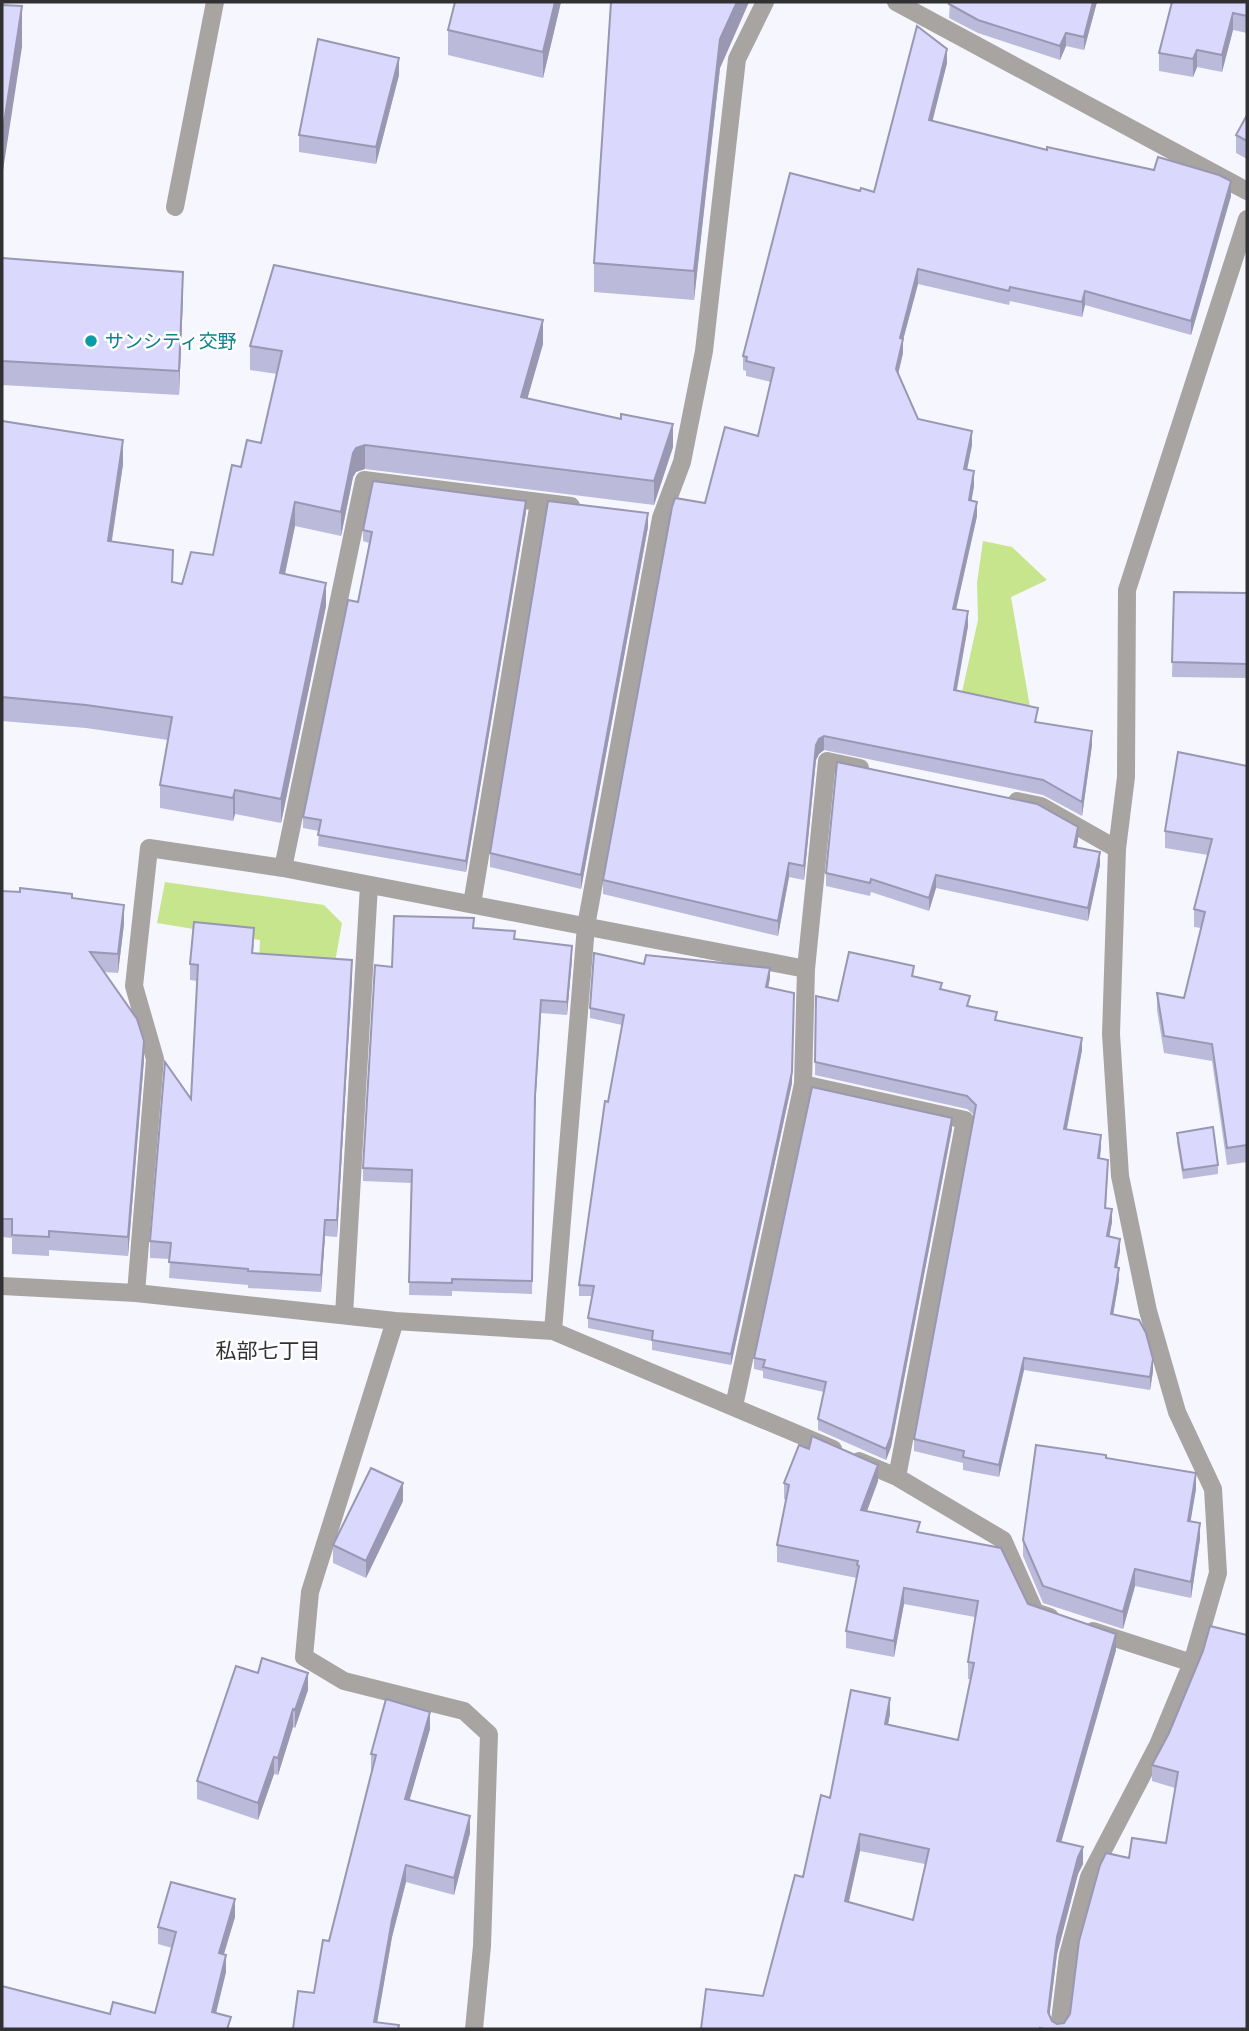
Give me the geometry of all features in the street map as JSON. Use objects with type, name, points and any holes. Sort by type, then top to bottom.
[{"type":"street","points":[[175,207],[215,2]]},
{"type":"street","points":[[553,1331],[586,926],[661,518],[682,462],[704,351],[737,59],[765,2]]},
{"type":"street","points":[[904,4],[1247,191]]},
{"type":"street","points":[[1059,2029],[1068,1955],[1089,1877],[1158,1745],[1192,1663],[1218,1573],[1213,1489],[1177,1412],[1148,1311],[1120,1176],[1111,1034],[1117,849],[1126,777],[1127,590],[1247,219]]},
{"type":"street","points":[[283,868],[364,480],[588,508]]},
{"type":"street","points":[[472,904],[538,502]]},
{"type":"street","points":[[734,1406],[803,1084],[806,969],[828,761],[881,772]]},
{"type":"street","points":[[1001,797],[1041,806],[1117,849]]},
{"type":"street","points":[[136,1293],[155,1059],[134,986],[149,849],[283,868],[806,969]]},
{"type":"street","points":[[344,1315],[369,885]]},
{"type":"street","points":[[803,1084],[965,1119],[897,1478]]},
{"type":"street","points":[[2,1286],[136,1293],[395,1321],[553,1331],[734,1406],[897,1478],[1003,1540],[1035,1612],[1192,1663]]},
{"type":"street","points":[[395,1321],[310,1592],[304,1657],[344,1681],[464,1711],[489,1734],[482,1946],[474,2029]]},
{"type":"green space","points":[[983,541],[1012,547],[1047,580],[1011,597],[1031,713],[960,701],[978,620],[977,583]]},
{"type":"green space","points":[[165,882],[324,905],[342,923],[334,968],[259,962],[260,940],[157,923]]},
{"type":"building","points":[[455,2],[555,2],[543,52],[448,30]]},
{"type":"building","points":[[611,2],[737,2],[720,39],[694,271],[594,263]]},
{"type":"building","points":[[1093,2],[1084,37],[1066,33],[1060,46],[978,20],[949,4]]},
{"type":"building","points":[[1172,2],[1247,2],[1247,16],[1233,13],[1222,55],[1197,50],[1193,59],[1159,53]]},
{"type":"building","points":[[2,5],[22,6],[2,136]]},
{"type":"building","points":[[917,26],[947,49],[929,120],[1047,150],[1047,147],[1154,170],[1158,157],[1231,181],[1191,321],[1085,291],[1082,302],[1010,287],[1009,291],[918,269],[900,338],[903,339],[896,369],[918,419],[972,431],[964,469],[974,471],[969,500],[977,502],[953,609],[968,611],[954,690],[1038,708],[1035,722],[1092,731],[1082,802],[1043,780],[824,736],[816,745],[804,866],[789,863],[778,921],[603,880],[675,498],[705,503],[725,427],[758,436],[774,368],[746,361],[747,357],[743,356],[790,173],[860,191],[861,188],[874,192]]},
{"type":"building","points":[[318,39],[399,58],[376,147],[299,135]]},
{"type":"building","points":[[1247,115],[1247,141],[1236,135]]},
{"type":"building","name":"サンシティ交野","points":[[2,258],[183,272],[179,371],[2,361]]},
{"type":"building","points":[[274,265],[543,320],[521,397],[621,419],[621,414],[673,424],[654,481],[365,445],[356,448],[341,512],[295,502],[280,573],[326,583],[281,799],[235,790],[233,798],[160,785],[172,717],[2,697],[2,421],[123,440],[108,541],[173,550],[172,582],[182,584],[191,552],[213,555],[232,465],[241,467],[247,440],[261,443],[282,351],[250,346]]},
{"type":"building","points":[[373,481],[526,501],[466,861],[318,835],[321,820],[303,817],[348,600],[358,602],[372,532],[363,530]]},
{"type":"building","points":[[548,501],[648,513],[581,875],[490,853]]},
{"type":"building","points":[[1174,592],[1247,593],[1247,664],[1172,662]]},
{"type":"building","points":[[1178,752],[1247,766],[1247,1145],[1227,1148],[1212,1044],[1164,1036],[1157,993],[1184,998],[1205,912],[1194,909],[1212,839],[1165,831]]},
{"type":"building","points":[[837,762],[1037,804],[1078,827],[1074,847],[1100,852],[1088,908],[936,875],[929,898],[871,879],[870,883],[826,873]]},
{"type":"building","points":[[20,888],[72,894],[72,898],[124,905],[118,954],[90,952],[137,1019],[144,1041],[128,1237],[49,1231],[49,1237],[12,1235],[12,1219],[2,1219],[2,891],[20,892]]},
{"type":"building","points":[[394,916],[474,918],[473,928],[515,931],[514,939],[572,946],[567,1002],[541,1000],[535,1096],[532,1281],[452,1279],[452,1283],[409,1282],[412,1170],[363,1168],[375,965],[392,967]]},
{"type":"building","points":[[194,922],[254,928],[252,953],[352,960],[337,1220],[325,1220],[321,1275],[248,1271],[169,1262],[171,1243],[150,1241],[165,1062],[191,1099],[198,965],[190,964]]},
{"type":"building","points":[[849,952],[914,966],[912,976],[942,983],[940,989],[970,996],[967,1006],[997,1012],[995,1020],[1082,1038],[1064,1129],[1101,1135],[1098,1158],[1108,1160],[1105,1208],[1112,1209],[1107,1236],[1120,1239],[1115,1267],[1119,1268],[1111,1314],[1139,1320],[1146,1333],[1153,1359],[1150,1377],[1024,1358],[999,1465],[963,1457],[964,1451],[914,1439],[976,1105],[967,1096],[815,1062],[816,996],[838,1001]]},
{"type":"building","points":[[594,953],[644,964],[646,955],[770,968],[766,987],[794,993],[792,1072],[731,1354],[652,1340],[653,1331],[588,1318],[594,1286],[579,1285],[605,1101],[608,1102],[624,1015],[590,1008]]},
{"type":"building","points":[[812,1087],[952,1118],[891,1436],[886,1449],[818,1419],[826,1382],[763,1367],[765,1360],[754,1358]]},
{"type":"building","points":[[1213,1127],[1218,1165],[1183,1170],[1177,1133]]},
{"type":"building","points":[[812,1436],[878,1465],[861,1510],[920,1522],[917,1532],[1001,1548],[1028,1604],[1116,1634],[1057,1841],[1083,1847],[1057,1937],[1048,2012],[1052,2021],[1057,2024],[1064,2023],[1070,2014],[1079,1941],[1100,1865],[1106,1853],[1129,1858],[1132,1838],[1166,1843],[1178,1772],[1152,1765],[1169,1733],[1203,1651],[1210,1626],[1247,1635],[1247,2029],[701,2029],[706,1989],[763,1996],[795,1875],[803,1877],[821,1795],[830,1798],[851,1690],[890,1698],[885,1724],[958,1740],[974,1663],[968,1662],[978,1601],[904,1588],[894,1641],[846,1631],[858,1561],[777,1545],[789,1485],[784,1483],[799,1445],[809,1449]],"holes":[[[860,1834],[929,1849],[913,1920],[845,1901]]]},
{"type":"building","points":[[1036,1445],[1106,1455],[1106,1458],[1196,1473],[1188,1521],[1200,1523],[1191,1582],[1135,1569],[1123,1612],[1043,1586],[1023,1540]]},
{"type":"building","points":[[371,1468],[403,1483],[366,1561],[333,1545]]},
{"type":"building","points":[[262,1658],[308,1673],[295,1710],[293,1709],[278,1758],[274,1757],[258,1803],[197,1781],[236,1666],[258,1673]]},
{"type":"building","points":[[386,1699],[430,1712],[405,1799],[470,1816],[454,1878],[406,1865],[392,1920],[374,2022],[399,2025],[398,2029],[293,2029],[298,1991],[314,1993],[323,1940],[329,1941],[376,1755],[371,1754]]},
{"type":"building","points":[[171,1882],[235,1899],[219,1953],[226,1955],[212,2012],[231,2017],[227,2029],[2,2029],[2,1986],[110,2014],[113,2002],[155,2013],[176,1932],[158,1927]]},
{"type":"place","name":"サンシティ交野","points":[[91,341]]},
{"type":"district","name":"私部七丁目","points":[[268,1351]]}]
